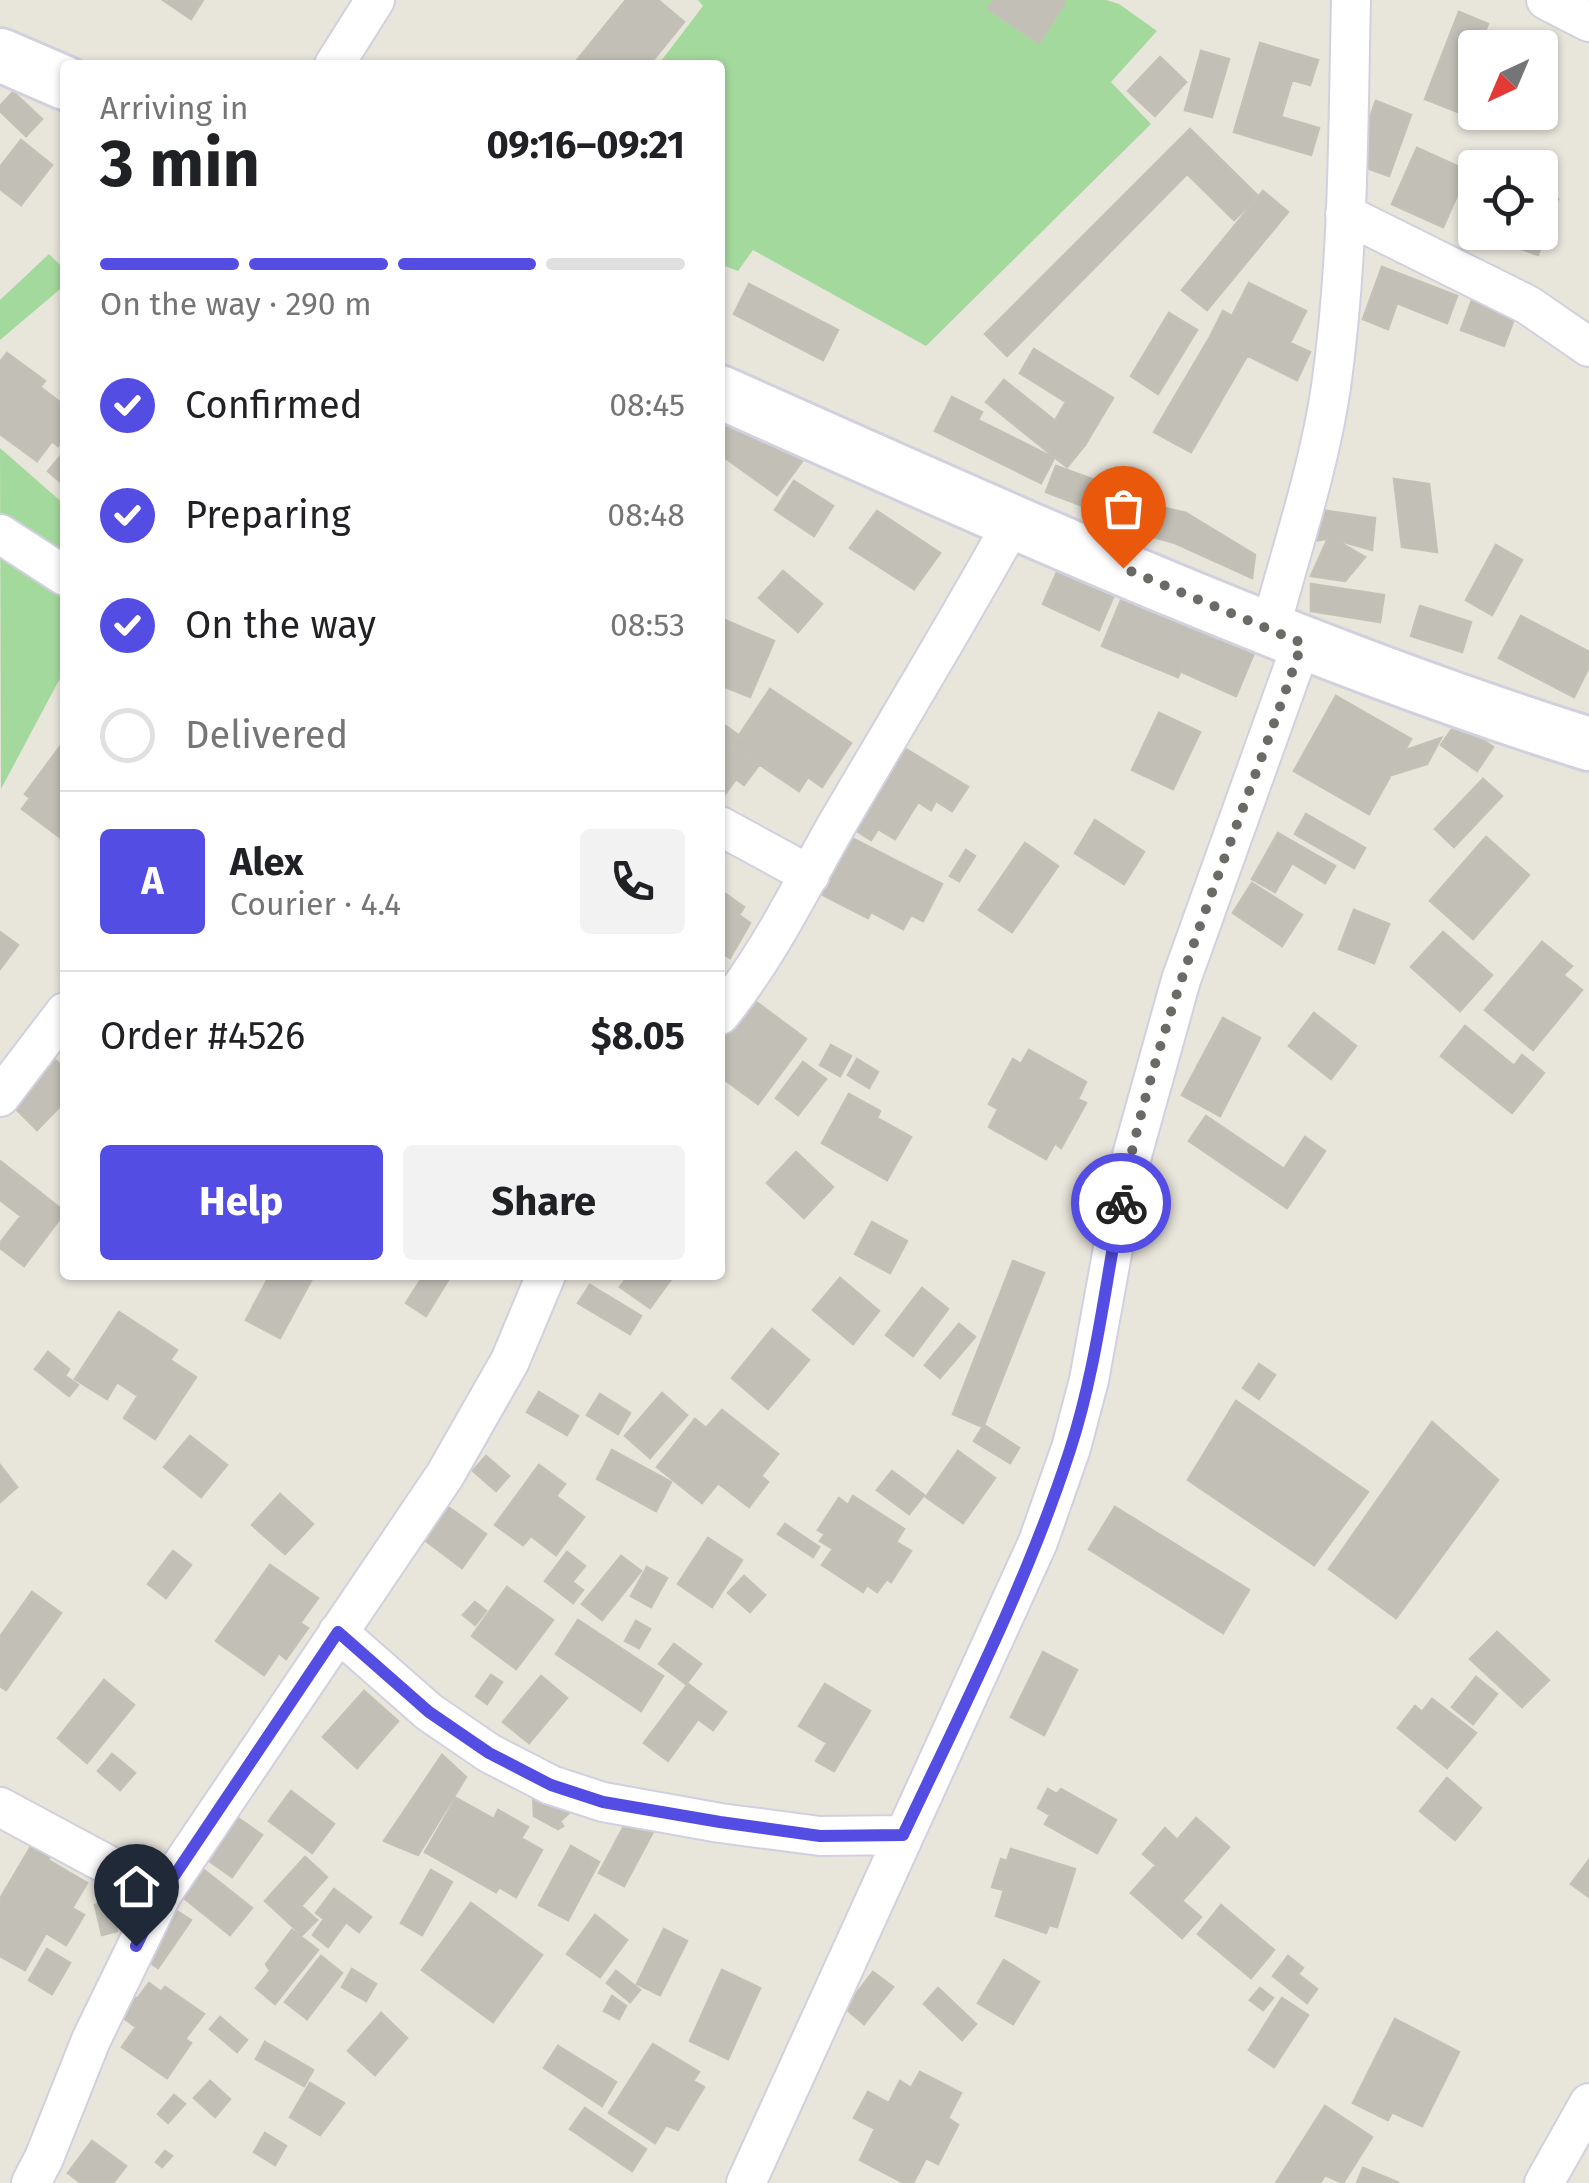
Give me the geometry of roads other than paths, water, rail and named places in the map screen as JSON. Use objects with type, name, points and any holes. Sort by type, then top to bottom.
[{"type":"street","points":[[337,60],[374,0]]},
{"type":"street","points":[[746,2183],[1038,1542],[1071,1448],[1089,1380],[1137,1131],[1286,636],[1330,390],[1340,302],[1351,0]]},
{"type":"street","points":[[1546,0],[1589,22]]},
{"type":"street","points":[[0,54],[60,81]]},
{"type":"street","points":[[1345,214],[1528,305],[1589,347]]},
{"type":"street","points":[[725,394],[1012,522],[1286,636],[1589,744]]},
{"type":"street","points":[[725,1007],[782,927],[1012,522]]},
{"type":"street","points":[[0,534],[60,573]]},
{"type":"street","points":[[725,829],[810,875]]},
{"type":"street","points":[[0,1097],[60,1019]]},
{"type":"street","points":[[31,2183],[91,2040],[162,1894],[465,1441],[510,1361],[544,1280]]},
{"type":"street","points":[[338,1632],[429,1712],[489,1753],[551,1785],[603,1802],[720,1822],[820,1836],[903,1835]]},
{"type":"street","points":[[0,1807],[162,1894]]},
{"type":"street","points":[[1544,2183],[1589,2103]]}]
